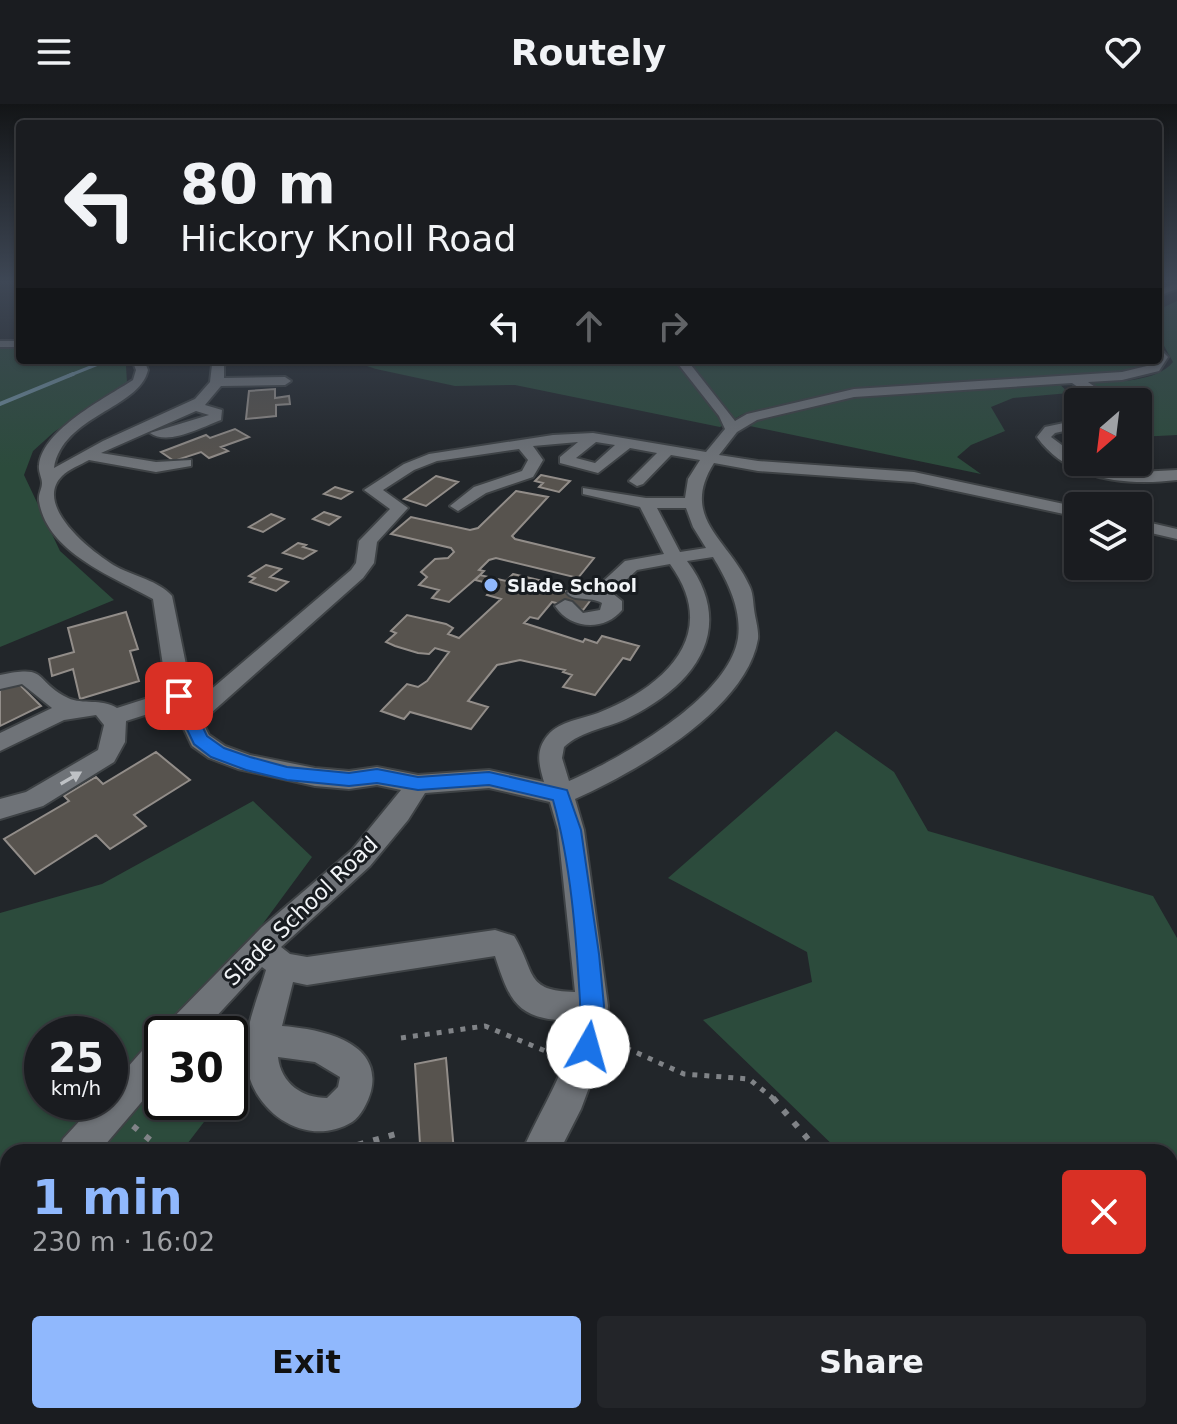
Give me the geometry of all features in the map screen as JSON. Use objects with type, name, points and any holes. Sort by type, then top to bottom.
[{"type":"street","points":[[140,364],[142,370],[139,382],[53,443],[45,459],[49,481],[47,494],[51,513],[82,551],[106,568],[162,596],[179,696],[200,740],[217,752],[246,763],[315,777],[349,780],[377,776],[418,784],[489,779],[561,795],[604,776],[700,713],[723,690],[748,638],[741,586],[701,527],[692,503],[696,479],[732,429],[752,417],[854,393],[1146,372],[1158,364]]},
{"type":"street","points":[[684,364],[725,415],[732,429]]},
{"type":"street","points":[[49,481],[87,455],[195,406],[219,370],[285,381]]},
{"type":"street","points":[[1073,378],[1088,388]]},
{"type":"street","points":[[133,432],[183,430],[216,417],[217,413],[210,409],[195,406]]},
{"type":"street","points":[[1064,427],[1050,430],[1044,437],[1064,453]]},
{"type":"street","points":[[190,719],[363,568],[368,541],[400,508],[372,490],[425,460],[523,444],[593,437],[793,470],[914,477],[1064,509]]},
{"type":"street","points":[[593,437],[565,460],[598,468],[628,442]]},
{"type":"street","points":[[458,506],[477,491],[521,478],[531,471],[536,460],[523,444]]},
{"type":"street","points":[[637,481],[669,449]]},
{"type":"street","points":[[87,455],[156,467],[186,463]]},
{"type":"street","points":[[1116,476],[1137,479],[1177,475]]},
{"type":"street","points":[[589,491],[646,503],[692,503]]},
{"type":"street","points":[[544,1144],[569,1097],[585,1051],[592,1006],[573,841],[550,754],[553,744],[566,734],[606,719],[655,692],[680,669],[695,648],[701,628],[701,610],[690,576],[674,556],[646,503]]},
{"type":"street","points":[[1152,528],[1177,534]]},
{"type":"street","points":[[602,593],[613,605],[601,617],[578,618],[567,611],[570,599],[602,593],[631,565],[719,551]]},
{"type":"street","points":[[0,682],[26,676],[64,706],[106,710],[117,725],[113,745],[106,756],[34,799],[0,809]]},
{"type":"street","points":[[114,717],[179,696]]},
{"type":"street","points":[[0,743],[60,712],[84,707]]},
{"type":"street","name":"Slade School Road","points":[[201,1016],[271,957],[361,858],[399,813],[418,784]]},
{"type":"street","points":[[265,1041],[271,957],[307,971],[495,943],[504,945],[512,957],[521,989],[532,998],[551,1005],[592,1006]]},
{"type":"street","points":[[128,1092],[144,1074]]},
{"type":"street","points":[[83,1144],[104,1120]]},
{"type":"path","points":[[401,1038],[485,1026],[543,1051],[634,1049],[684,1074],[749,1079],[769,1093],[812,1144]]},
{"type":"path","points":[[128,1119],[156,1144]]},
{"type":"path","points":[[361,1144],[396,1134]]},
{"type":"green space","points":[[1163,344],[1177,344],[1177,435],[1152,436],[1152,388],[1098,388],[1090,383],[1146,377],[1166,369],[1173,362]]},
{"type":"green space","points":[[0,346],[16,346],[16,364],[124,364],[127,383],[54,432],[33,451],[24,475],[60,551],[114,600],[0,647]]},
{"type":"green space","points":[[361,364],[1147,364],[1123,372],[842,392],[743,414],[720,427],[515,385],[455,386]]},
{"type":"green space","points":[[1056,381],[1064,388],[1064,393],[1013,398],[991,407],[1005,431],[971,445],[957,457],[981,474],[745,425],[784,412],[853,397]]},
{"type":"green space","points":[[836,731],[894,772],[928,831],[1153,896],[1177,938],[1177,1144],[832,1144],[703,1020],[812,982],[807,952],[668,878]]},
{"type":"green space","points":[[253,801],[312,857],[197,1016],[144,1016],[144,1120],[205,1120],[187,1144],[0,1144],[0,913],[102,884]]},
{"type":"building","points":[[275,389],[275,398],[289,396],[290,404],[276,405],[276,416],[246,419],[249,391]]},
{"type":"building","points":[[235,429],[249,437],[221,447],[228,451],[209,458],[201,452],[174,461],[161,452],[206,435],[210,438]]},
{"type":"building","points":[[541,475],[570,481],[559,492],[539,487],[543,483],[535,481]]},
{"type":"building","points":[[436,476],[458,482],[426,506],[404,499]]},
{"type":"building","points":[[335,487],[352,492],[341,499],[324,494]]},
{"type":"building","points":[[516,491],[548,497],[512,536],[515,539],[594,558],[578,578],[496,558],[489,560],[479,570],[484,571],[449,602],[432,598],[439,590],[419,585],[427,577],[421,572],[435,559],[448,558],[454,552],[451,548],[391,534],[411,517],[470,530],[478,528]]},
{"type":"building","points":[[324,512],[340,517],[329,525],[313,519]]},
{"type":"building","points":[[271,514],[284,519],[263,532],[249,527]]},
{"type":"building","points":[[298,543],[316,551],[303,559],[283,553]]},
{"type":"building","points":[[266,565],[281,569],[270,577],[288,582],[276,591],[250,582],[255,578],[249,576]]},
{"type":"building","points":[[513,574],[539,580],[534,585],[593,597],[583,610],[552,602],[538,619],[530,617],[524,623],[583,642],[585,639],[597,643],[602,636],[639,646],[630,660],[623,658],[595,695],[563,687],[572,675],[563,672],[565,670],[520,660],[497,665],[468,701],[488,707],[471,729],[410,712],[404,719],[381,711],[407,684],[418,687],[427,681],[449,652],[435,648],[429,654],[418,653],[395,646],[386,642],[396,633],[391,631],[407,615],[446,624],[453,628],[448,634],[459,638],[501,599],[487,595],[496,585],[475,580],[480,575],[506,581]]},
{"type":"building","points":[[126,612],[138,649],[130,651],[139,681],[80,699],[73,669],[52,676],[49,659],[74,652],[68,628]]},
{"type":"building","points":[[17,682],[41,706],[0,726],[0,690]]},
{"type":"building","points":[[156,752],[190,780],[134,815],[146,826],[110,849],[96,835],[35,874],[4,839],[69,801],[64,796],[96,777],[103,784]]},
{"type":"building","points":[[446,1058],[453,1144],[420,1144],[415,1064]]},
{"type":"waterway","points":[[73,374],[98,364]]},
{"type":"waterway","points":[[0,404],[73,374]]},
{"type":"waterway","points":[[68,376],[73,374]]},
{"type":"place","name":"Slade School","points":[[491,585]]},
{"type":"route","points":[[179,696],[200,740],[217,752],[246,763],[287,773],[349,780],[377,776],[418,784],[489,779],[561,795],[571,830],[587,954],[592,1006],[588,1047]]}]
